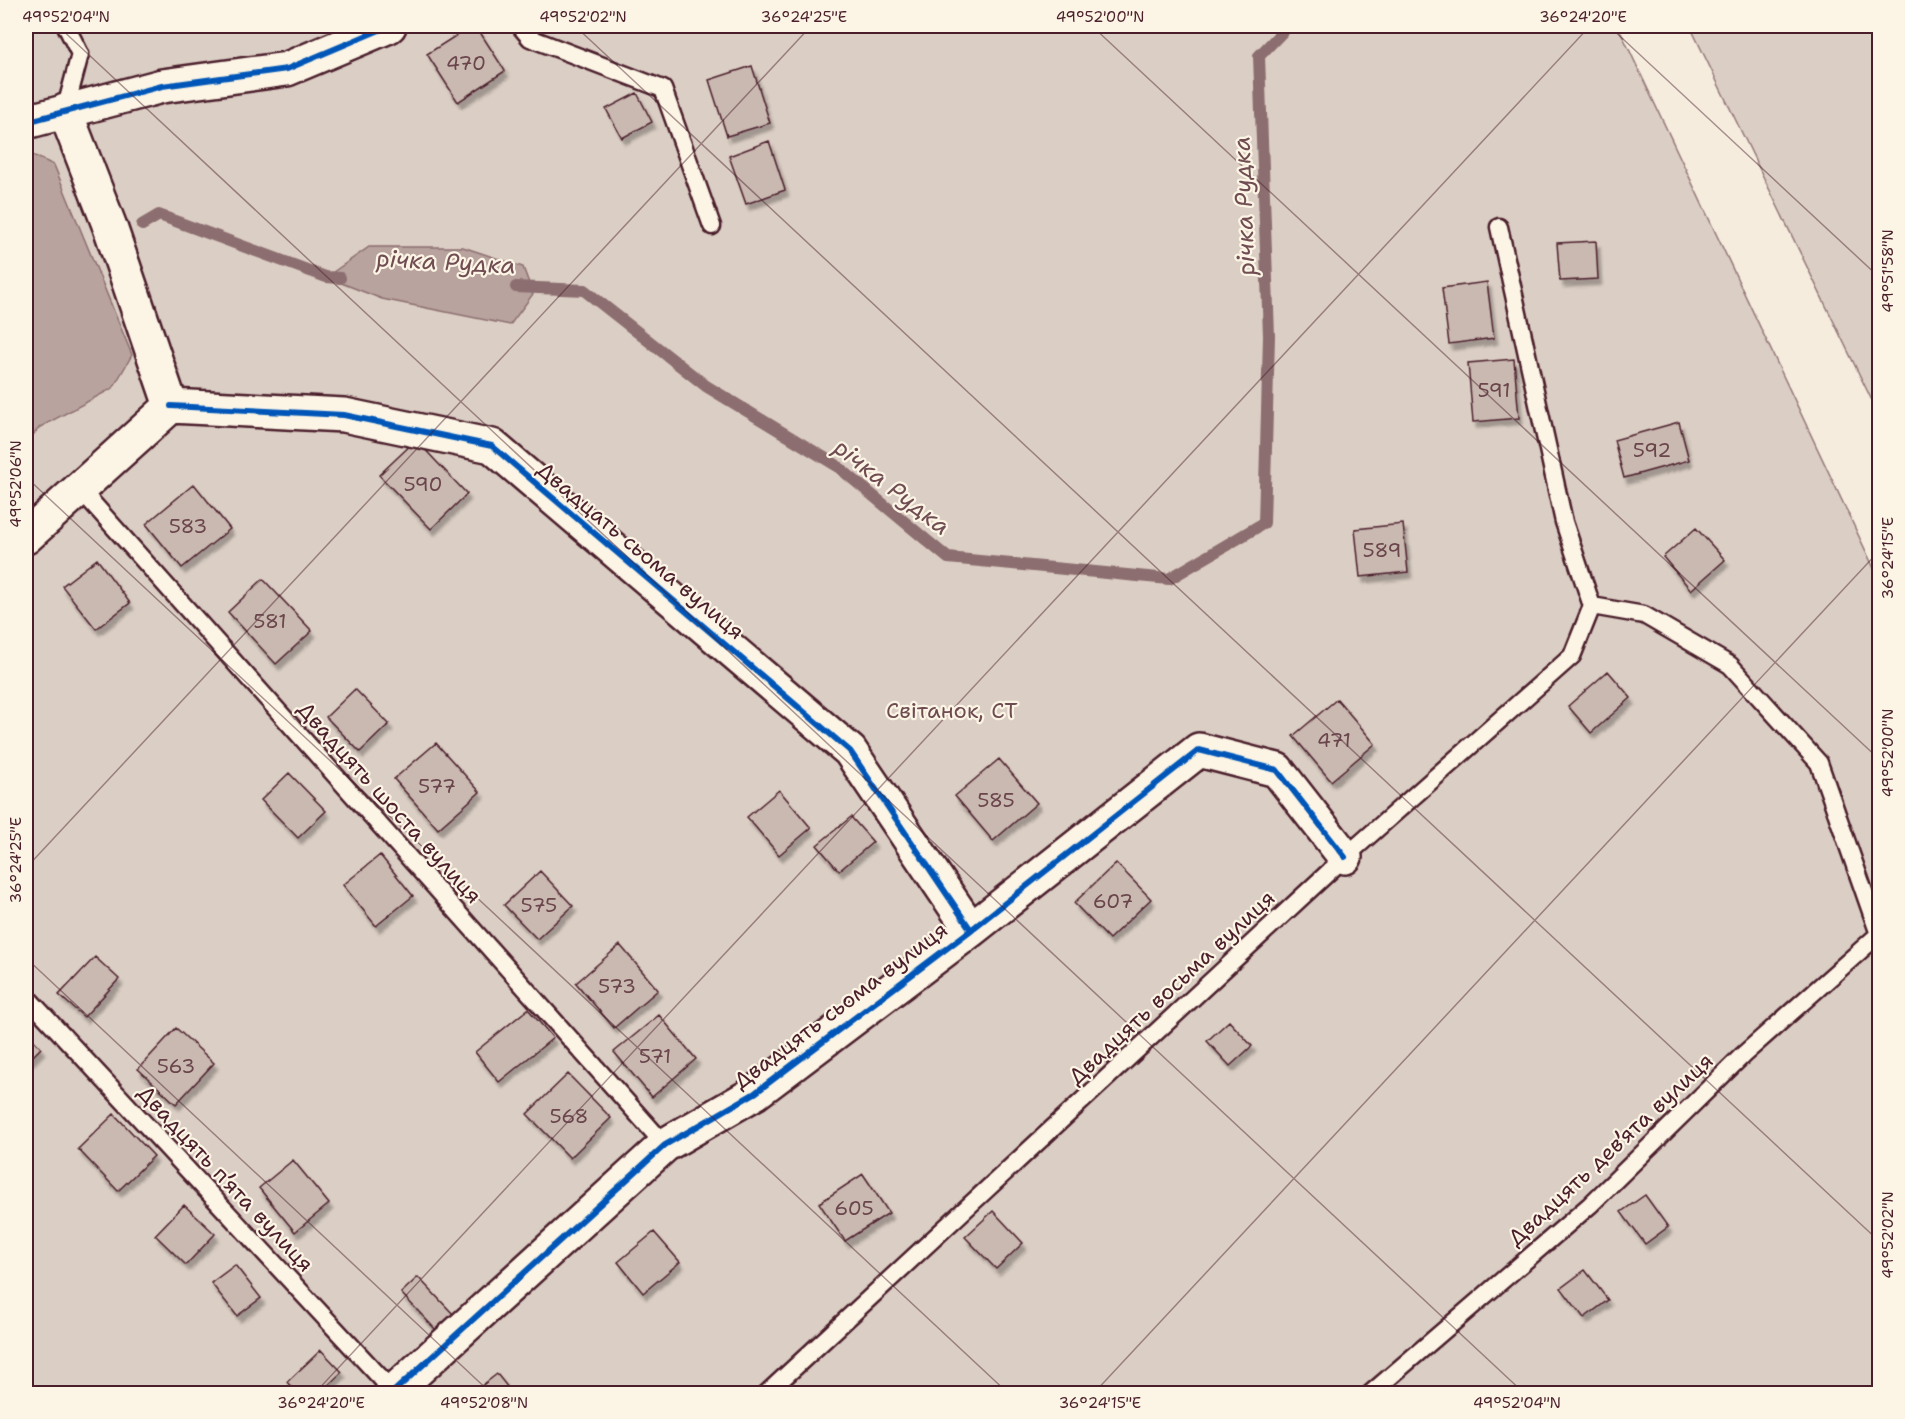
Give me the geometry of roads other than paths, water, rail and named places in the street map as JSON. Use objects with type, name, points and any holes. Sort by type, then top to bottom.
[{"type":"street","points":[[26,122],[162,86],[287,69],[389,26]]},
{"type":"street","points":[[26,537],[171,406],[110,227],[65,111]]},
{"type":"street","name":"Двадцать сьома вулиця","points":[[171,406],[344,416],[492,447],[850,751],[971,930]]},
{"type":"street","name":"Двадцять сьома вулиця","points":[[392,1392],[665,1145],[755,1093],[971,930],[1199,750],[1277,770],[1345,857]]},
{"type":"lane","points":[[65,111],[80,54],[66,26]]},
{"type":"lane","points":[[520,26],[530,38],[663,89],[712,226]]},
{"type":"lane","points":[[1499,227],[1564,522],[1592,606],[1644,615],[1730,665],[1818,763],[1879,936]]},
{"type":"lane","name":"Двадцять шоста вулиця","points":[[81,489],[665,1145]]},
{"type":"lane","name":"Двадцять восьма вулиця","points":[[766,1394],[1345,857],[1572,656],[1592,606]]},
{"type":"lane","name":"Двадцять дев’ята вулиця","points":[[1370,1394],[1590,1205],[1743,1055],[1879,936]]},
{"type":"lane","name":"Двадцять п’ята вулиця","points":[[26,996],[392,1392]]},
{"type":"water","points":[[26,152],[54,165],[132,355],[113,388],[40,427],[26,443]]},
{"type":"water","points":[[369,247],[463,247],[523,267],[533,294],[510,325],[382,299],[326,277]]},
{"type":"waterway","name":"річка Рудка","points":[[516,287],[584,290],[706,386],[836,465],[948,558],[1169,579],[1264,523],[1269,336],[1259,56],[1288,26]]},
{"type":"waterway","name":"річка Рудка","points":[[142,225],[159,215],[326,277],[340,278]]},
{"type":"park label","name":"Світанок, СТ","points":[[952,710]]}]
